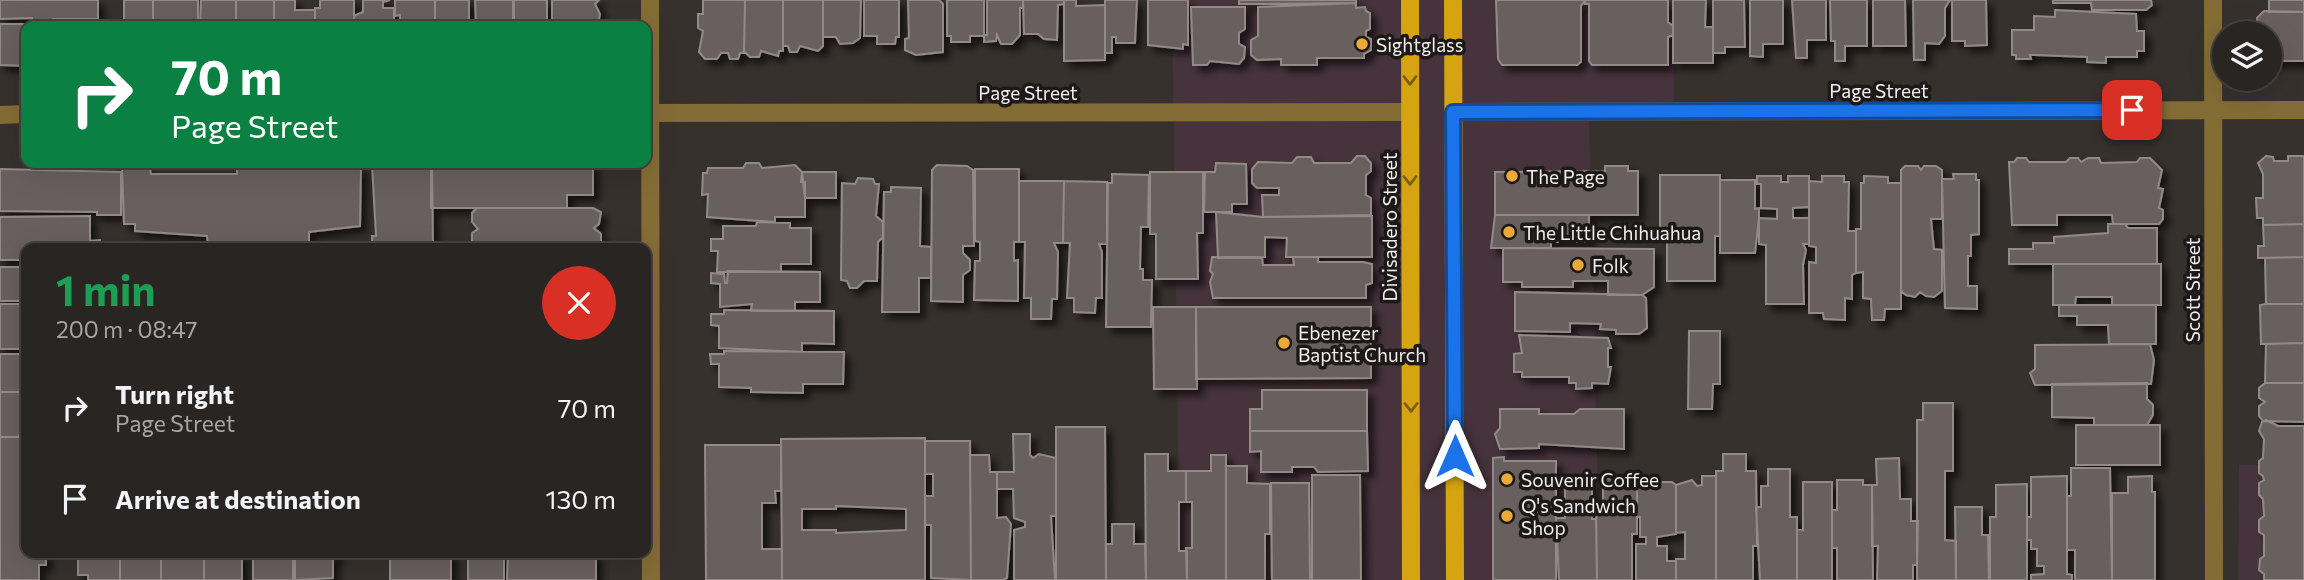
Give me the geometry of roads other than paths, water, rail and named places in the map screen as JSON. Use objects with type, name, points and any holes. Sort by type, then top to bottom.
[{"type":"main road","name":"Divisadero Street","points":[[1410,0],[1411,580]]},
{"type":"main road","points":[[1453,0],[1455,580]]},
{"type":"street","points":[[650,0],[650,21]]},
{"type":"street","name":"Scott Street","points":[[2213,0],[2214,580]]},
{"type":"street","name":"Page Street","points":[[1453,112],[2304,110]]},
{"type":"street","name":"Page Street","points":[[651,113],[1410,111]]},
{"type":"street","points":[[0,114],[21,114]]},
{"type":"street","points":[[648,168],[649,243]]},
{"type":"street","points":[[651,558],[651,580]]},
{"type":"place","name":"Sightglass","points":[[1362,44]]},
{"type":"place","name":"The Page","points":[[1512,176]]},
{"type":"place","name":"The Little Chihuahua","points":[[1509,232]]},
{"type":"place","name":"Folk","points":[[1578,265]]},
{"type":"place","name":"Ebenezer Baptist Church","points":[[1284,343]]},
{"type":"place","name":"Souvenir Coffee","points":[[1507,479]]},
{"type":"place","name":"Q's Sandwich Shop","points":[[1507,516]]}]
